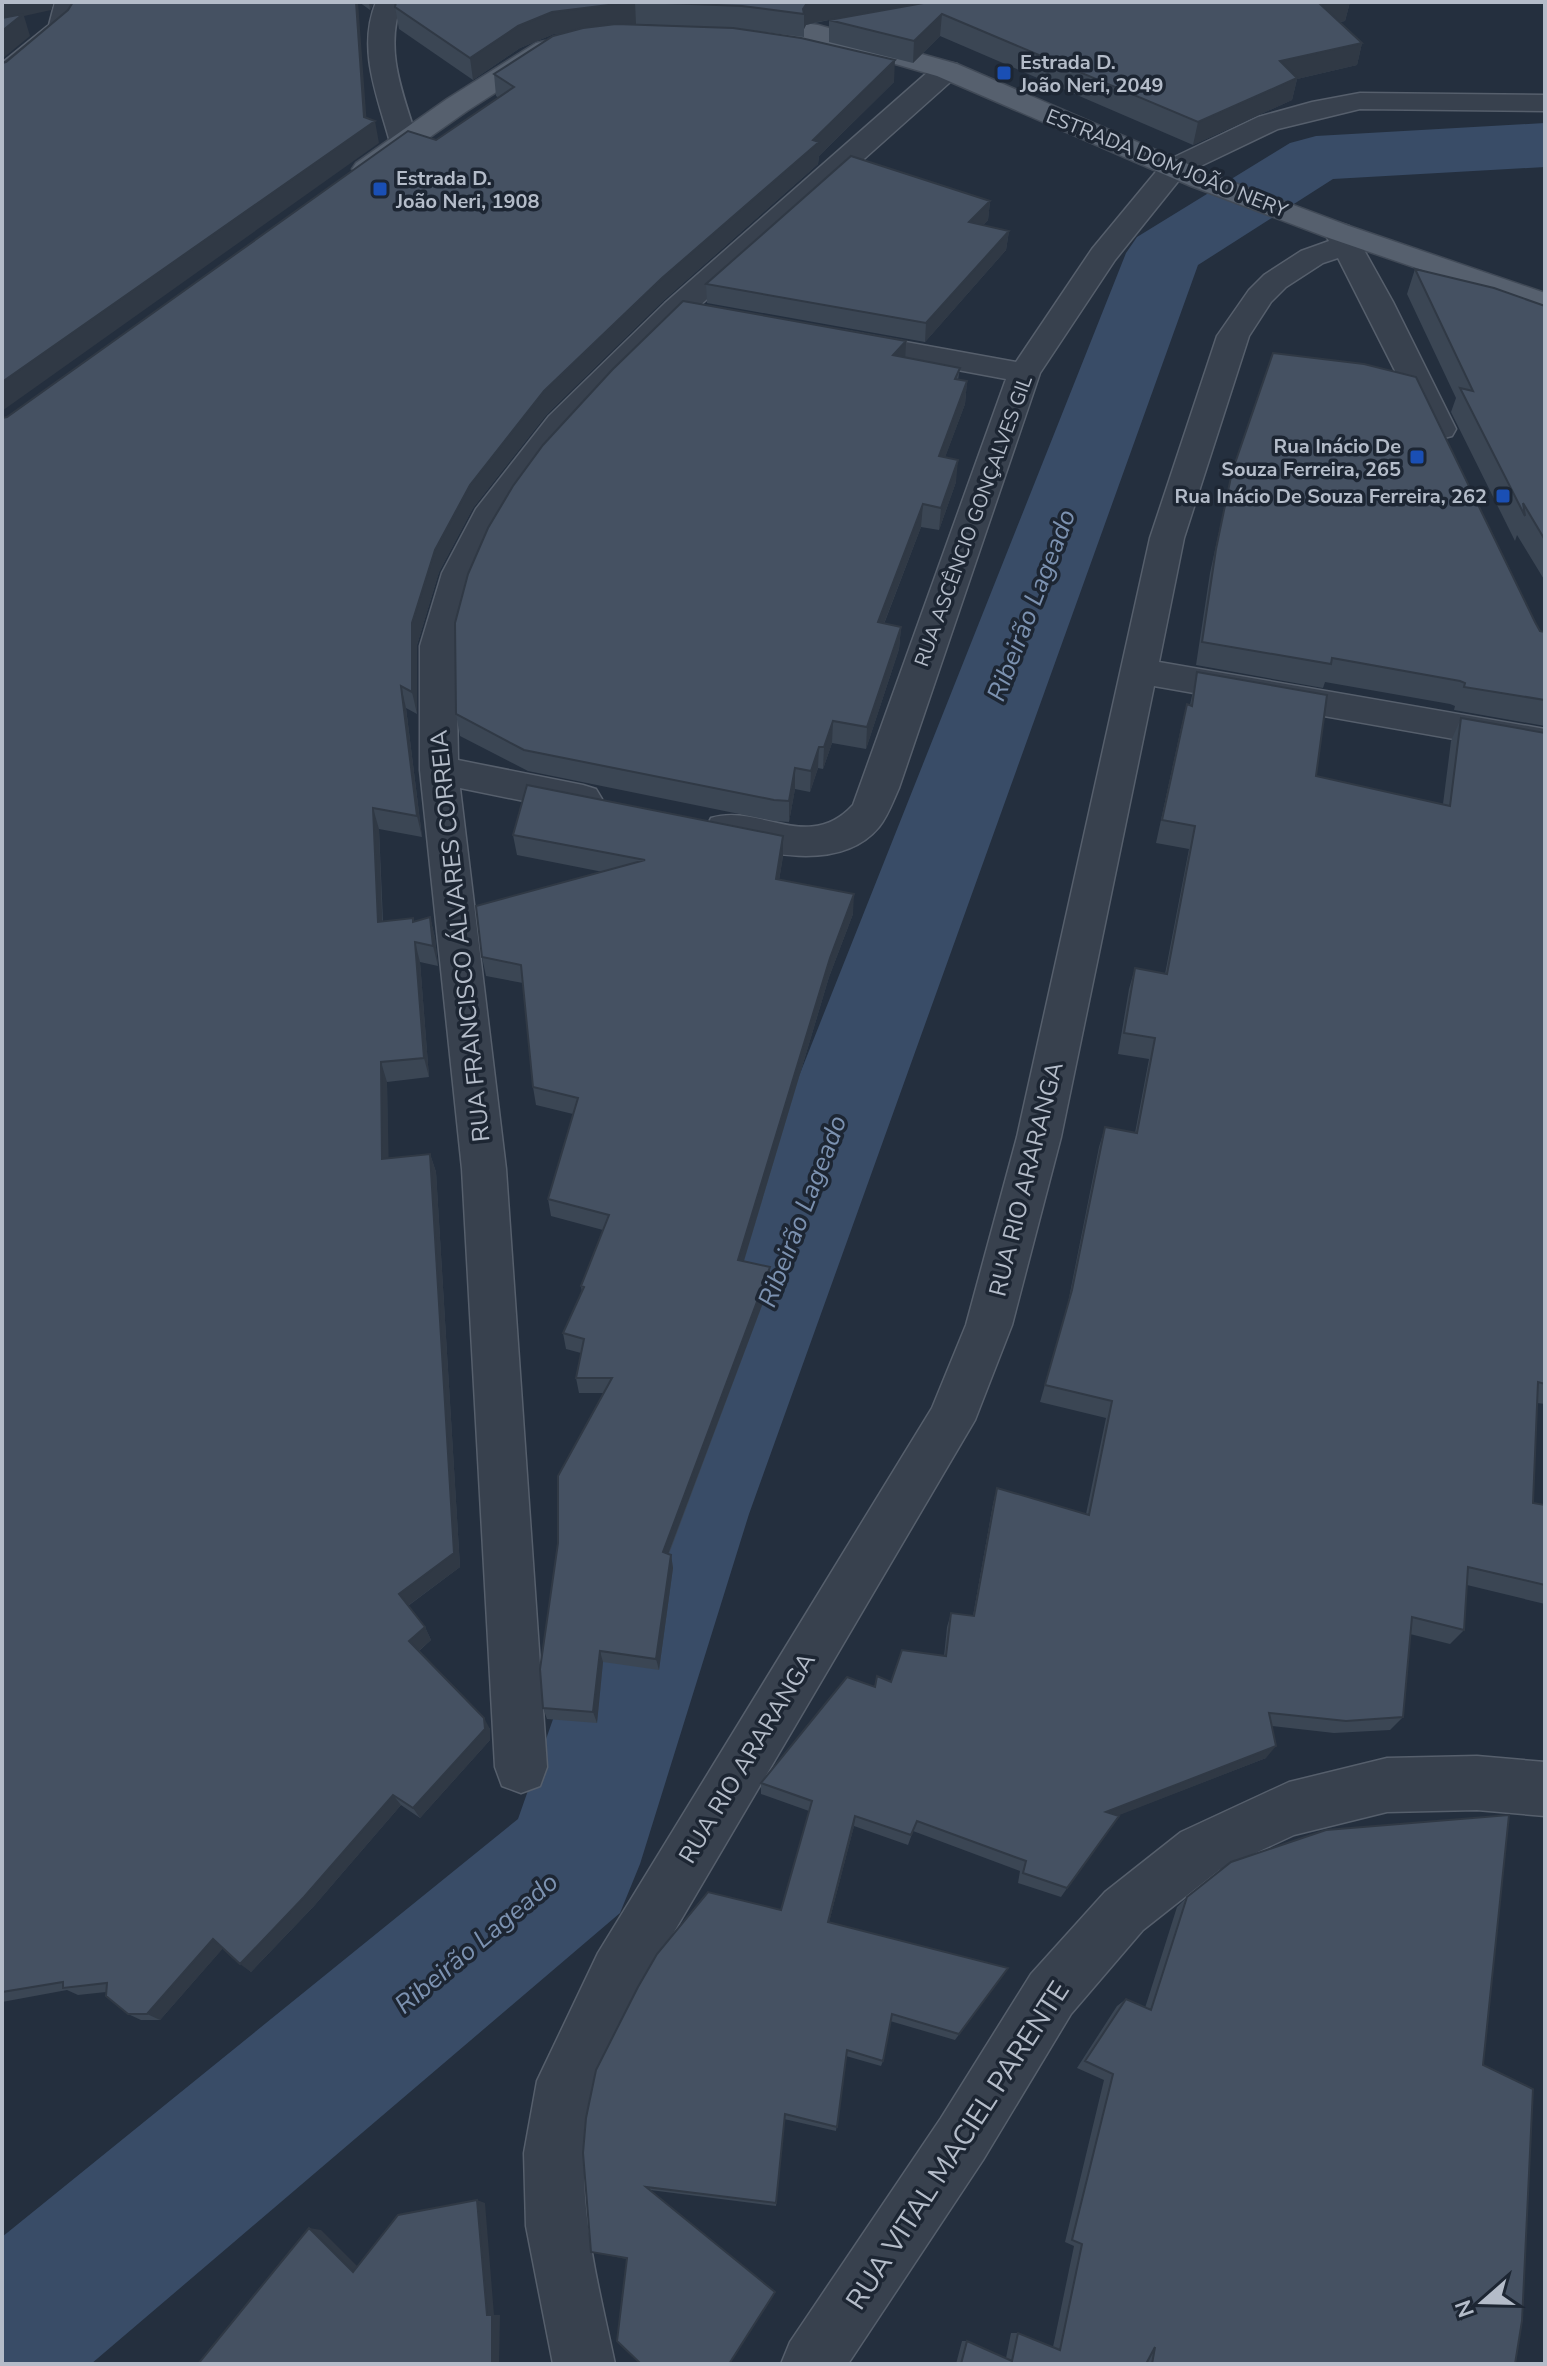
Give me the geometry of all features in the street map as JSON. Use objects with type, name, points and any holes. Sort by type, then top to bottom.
[{"type":"main road","name":"ESTRADA DOM JOÃO NERY","points":[[724,21],[818,33],[947,70],[1333,233],[1545,303]]},
{"type":"main road","points":[[340,189],[404,142],[548,47],[575,37]]},
{"type":"street","points":[[389,2],[382,15],[380,53],[404,142]]},
{"type":"street","points":[[28,26],[67,11]]},
{"type":"street","points":[[2,76],[47,43],[67,11]]},
{"type":"street","points":[[818,33],[876,23]]},
{"type":"street","name":"RUA FRANCISCO ÁLVARES CORREIA","points":[[521,1767],[484,1169],[439,770],[438,646],[459,573],[493,509],[560,423],[691,312],[947,70]]},
{"type":"street","points":[[1188,174],[1268,123],[1312,110],[1360,101],[1545,103]]},
{"type":"street","name":"RUA ASCÊNCIO GONÇALVES GIL","points":[[698,822],[774,838],[824,839],[848,832],[864,817],[880,788],[1024,373],[1103,255],[1188,174]]},
{"type":"street","points":[[1333,233],[1378,302],[1454,459]]},
{"type":"street","name":"RUA RIO ARARANGA","points":[[584,2364],[556,2226],[553,2153],[566,2081],[618,1973],[951,1420],[989,1325],[1039,1137],[1167,538],[1233,336],[1260,296],[1275,281],[1312,257],[1333,233]]},
{"type":"street","points":[[812,334],[1024,373]]},
{"type":"street","points":[[1139,671],[1545,742]]},
{"type":"street","points":[[439,770],[622,807]]},
{"type":"street","name":"RUA VITAL MACIEL PARENTE","points":[[812,2364],[962,2139],[1051,1994],[1124,1911],[1200,1851],[1289,1809],[1387,1785],[1477,1783],[1545,1789]]},
{"type":"building","points":[[73,2],[356,2],[364,117],[375,121],[2,382],[2,63],[68,10]]},
{"type":"building","points":[[396,2],[633,2],[552,12],[518,26],[470,58],[395,7]]},
{"type":"building","points":[[641,2],[810,2],[803,9],[804,14],[742,6]]},
{"type":"building","points":[[929,2],[1333,2],[1320,4],[1362,43],[1280,61],[1297,78],[1198,122],[942,14],[914,41],[829,20]]},
{"type":"building","points":[[23,14],[2,31],[2,18]]},
{"type":"building","points":[[616,24],[733,28],[801,38],[895,60],[813,140],[819,142],[662,278],[544,391],[470,485],[435,550],[412,623],[412,692],[401,686],[417,816],[373,808],[378,922],[413,918],[413,922],[430,917],[433,946],[415,942],[424,1058],[381,1062],[382,1159],[430,1154],[454,1553],[399,1594],[425,1627],[409,1641],[484,1718],[485,1729],[413,1808],[393,1795],[304,1897],[240,1964],[213,1939],[147,2014],[128,2014],[106,1996],[107,1983],[63,1988],[63,1982],[2,1992],[2,418],[408,131],[436,140],[514,87],[494,74],[553,36]]},
{"type":"building","points":[[851,156],[990,201],[969,222],[1009,231],[926,323],[706,284]]},
{"type":"building","points":[[1415,269],[1494,288],[1545,306],[1545,540],[1523,503],[1525,516],[1460,388],[1473,391]]},
{"type":"building","points":[[683,301],[906,341],[893,355],[960,368],[955,379],[967,381],[939,456],[958,460],[941,508],[923,504],[878,622],[901,627],[867,727],[833,721],[811,771],[795,768],[789,801],[524,750],[456,714],[455,623],[468,574],[488,528],[543,445],[612,370]]},
{"type":"building","points":[[1273,353],[1364,364],[1416,377],[1535,622],[1540,631],[1545,632],[1545,700],[1464,687],[1465,683],[1460,681],[1332,658],[1331,664],[1202,642],[1232,472]]},
{"type":"building","points":[[1197,672],[1327,695],[1316,776],[1450,806],[1461,718],[1545,733],[1545,1384],[1538,1382],[1533,1503],[1545,1505],[1545,1585],[1468,1567],[1464,1630],[1412,1617],[1403,1717],[1346,1721],[1269,1713],[1276,1746],[1106,1812],[1119,1816],[1067,1888],[1023,1873],[1026,1861],[917,1821],[911,1835],[855,1816],[828,1922],[1008,1968],[959,2034],[892,2014],[883,2061],[847,2050],[837,2127],[785,2114],[776,2203],[646,2187],[775,2292],[729,2364],[641,2364],[617,2341],[627,2258],[591,2252],[583,2153],[586,2118],[596,2070],[638,1987],[657,1954],[708,1892],[781,1910],[812,1801],[761,1783],[847,1677],[875,1687],[877,1676],[891,1682],[902,1650],[946,1656],[951,1613],[974,1616],[997,1488],[1089,1515],[1112,1401],[1045,1385],[1072,1290],[1105,1127],[1137,1133],[1155,1038],[1124,1033],[1135,968],[1167,974],[1195,826],[1162,820],[1187,704],[1192,706]]},
{"type":"building","points":[[527,785],[783,836],[776,879],[854,894],[830,958],[738,1260],[770,1267],[663,1552],[671,1555],[656,1659],[600,1651],[593,1712],[543,1708],[540,1669],[558,1543],[558,1476],[612,1378],[576,1378],[584,1339],[563,1333],[584,1287],[581,1286],[609,1215],[548,1199],[578,1098],[533,1087],[521,965],[482,957],[476,906],[645,860],[513,835]]},
{"type":"building","points":[[1509,1815],[1483,2065],[1533,2089],[1522,2321],[1515,2364],[1152,2364],[1155,2347],[1146,2364],[961,2364],[967,2341],[1012,2361],[1018,2333],[1060,2350],[1082,2244],[1072,2240],[1113,2074],[1085,2061],[1126,1999],[1151,2010],[1187,1897],[1231,1862],[1326,1830]]},
{"type":"building","points":[[477,2200],[487,2315],[492,2315],[492,2364],[198,2364],[309,2228],[353,2272],[398,2215]]},
{"type":"waterway","name":"Ribeirão Lageado","points":[[2,2337],[571,1864],[687,1514],[1164,253],[1316,158],[1545,145]]},
{"type":"place","name":"Estrada D. João Neri, 2049","points":[[1004,73]]},
{"type":"place","name":"Estrada D. João Neri, 1908","points":[[380,189]]},
{"type":"place","name":"Rua Inácio De Souza Ferreira, 265","points":[[1417,457]]},
{"type":"place","name":"Rua Inácio De Souza Ferreira, 262","points":[[1503,496]]}]
